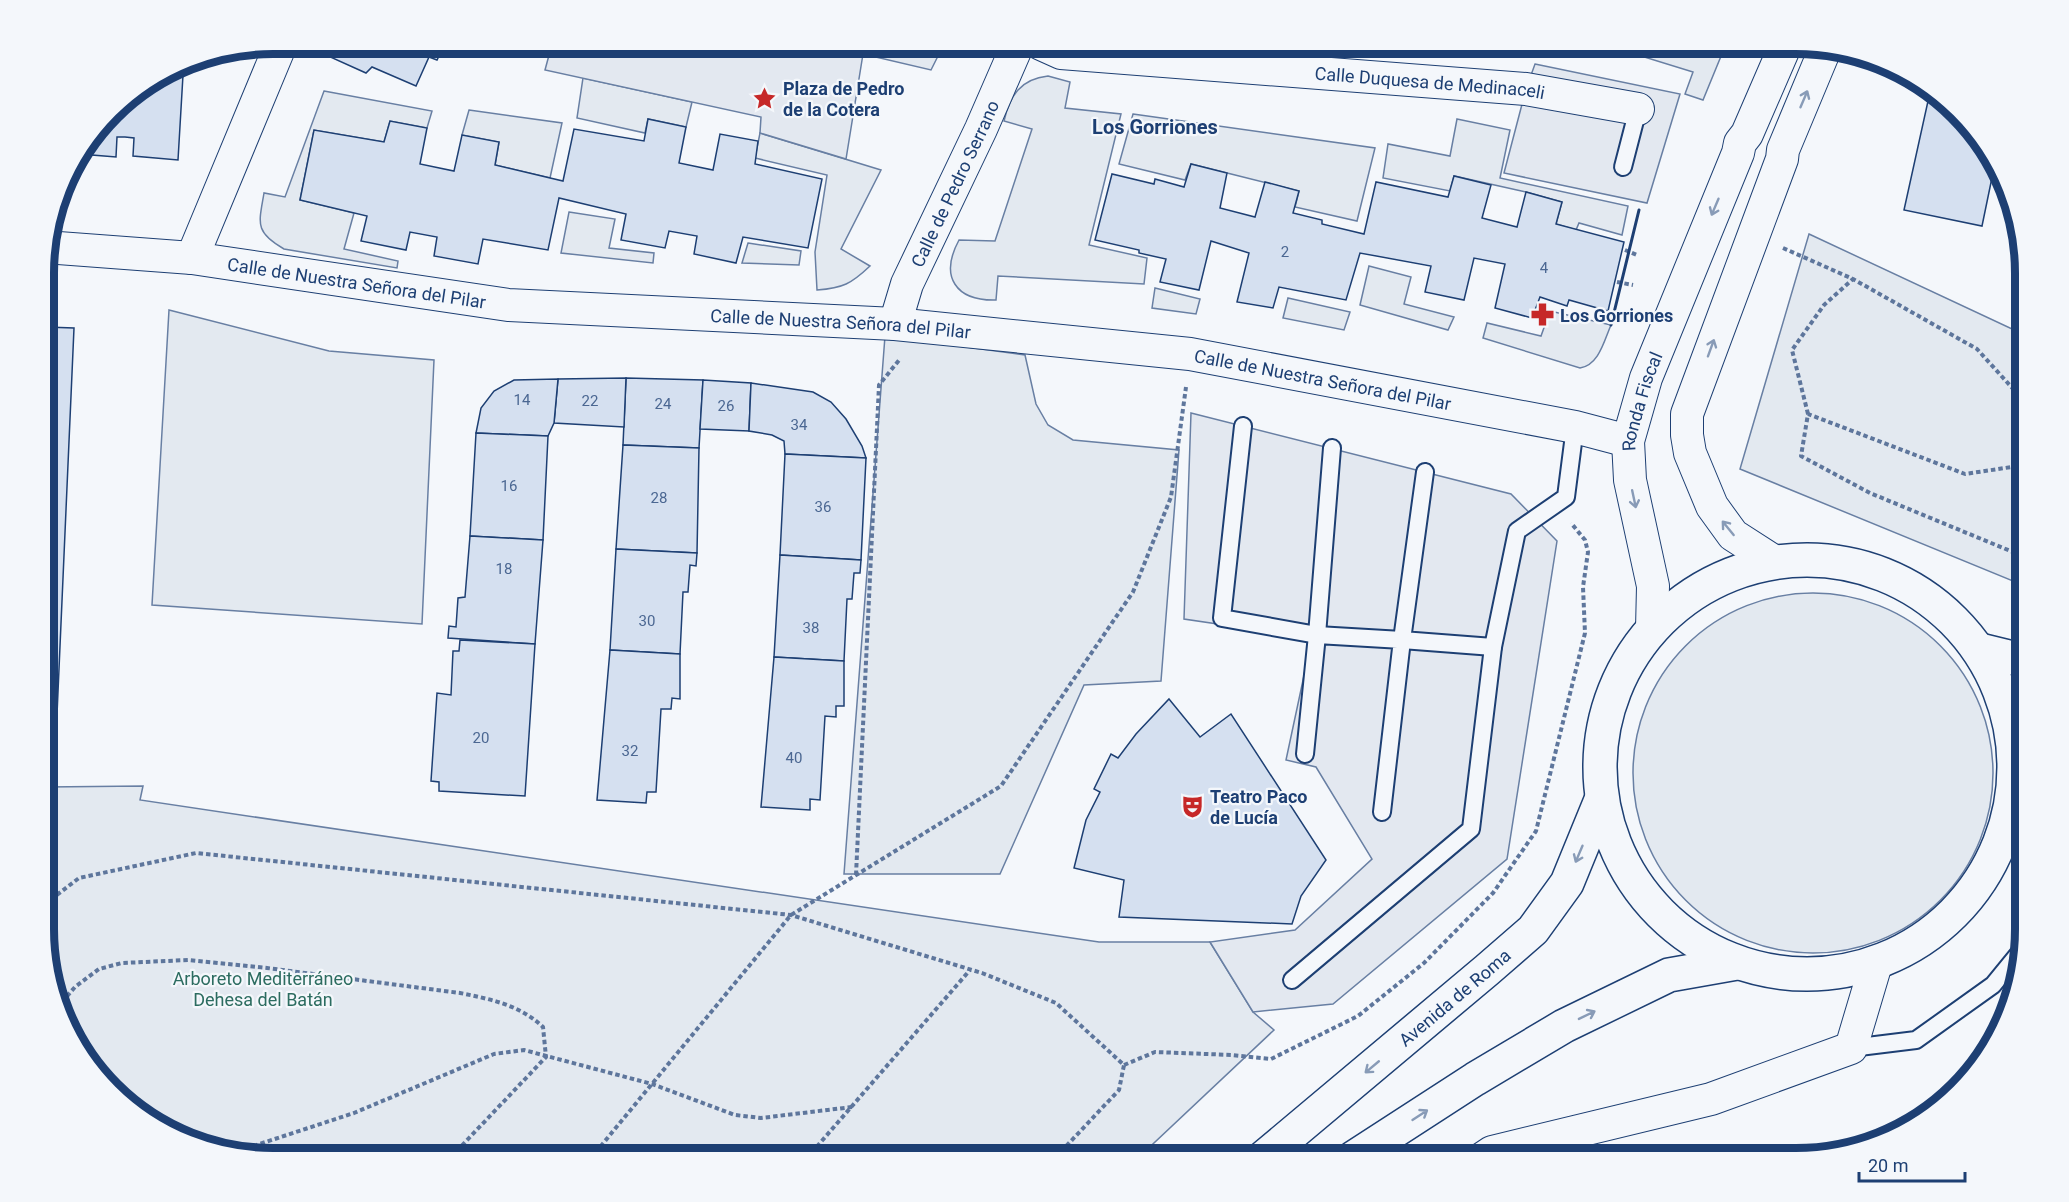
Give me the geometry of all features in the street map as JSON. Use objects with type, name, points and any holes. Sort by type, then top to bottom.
[{"type":"main road","points":[[1834,561],[1891,576],[1941,607],[1980,650],[2004,698],[2015,750],[2013,802],[1997,853],[1967,901],[1926,938],[1876,964],[1806,976],[1737,963],[1684,936],[1642,894],[1616,850],[1601,800],[1601,739],[1618,680],[1652,628],[1688,597],[1729,574],[1775,562],[1834,561]]},
{"type":"main road","points":[[1980,650],[2015,659]]},
{"type":"main road","name":"Avenida de Roma","points":[[1275,1148],[1479,978],[1533,930],[1567,883],[1601,800]]},
{"type":"main road","points":[[1997,853],[2015,837]]},
{"type":"main road","points":[[1368,1148],[1475,1079],[1564,1026],[1669,975],[1737,963]]},
{"type":"street","points":[[192,258],[276,54]]},
{"type":"street","name":"Calle de Pedro Serrano","points":[[895,324],[907,284],[981,129],[1014,54]]},
{"type":"street","name":"Calle Duquesa de Medinaceli","points":[[1074,54],[1526,89],[1638,109]]},
{"type":"street","name":"Ronda Fiscal","points":[[1652,628],[1653,586],[1630,480],[1629,441],[1646,378],[1742,143],[1782,54]]},
{"type":"street","points":[[1775,562],[1732,535],[1712,506],[1690,453],[1687,414],[1780,158],[1822,56]]},
{"type":"street","points":[[1742,143],[1762,129],[1770,131],[1776,136],[1780,158]]},
{"type":"street","name":"Calle de Nuestra Señora del Pilar","points":[[55,248],[192,258],[508,305],[895,324],[1190,354],[1575,427],[1629,441]]},
{"type":"street","points":[[1509,1148],[1711,1099],[1851,1048],[1876,964]]},
{"type":"lane","points":[[1623,168],[1638,109]]},
{"type":"lane","points":[[1243,426],[1222,618],[1317,635],[1493,647]]},
{"type":"lane","points":[[1292,980],[1471,829],[1493,647],[1517,531],[1566,497],[1575,427]]},
{"type":"lane","points":[[1305,754],[1332,448]]},
{"type":"lane","points":[[1382,812],[1425,472]]},
{"type":"lane","points":[[1851,1048],[1916,1040],[1993,985],[2013,961]]},
{"type":"path","points":[[1752,234],[1853,279],[1977,349],[2015,391]]},
{"type":"path","points":[[1625,250],[1637,255]]},
{"type":"path","points":[[1853,279],[1824,304],[1792,350],[1808,414],[1801,456],[1870,493],[2015,553]]},
{"type":"path","points":[[1617,282],[1633,285]]},
{"type":"path","points":[[855,876],[879,385],[927,327]]},
{"type":"path","points":[[599,1148],[791,915],[1001,786],[1132,592],[1171,497],[1190,354]]},
{"type":"path","points":[[1808,414],[1965,474],[2015,466]]},
{"type":"path","points":[[54,897],[79,878],[196,853],[791,915],[969,970],[1056,1003],[1124,1065],[1119,1090],[1064,1148]]},
{"type":"path","points":[[65,998],[75,987],[99,969],[122,963],[188,960],[460,993],[486,998],[531,1015],[543,1027],[546,1057],[460,1148]]},
{"type":"path","points":[[816,1148],[969,970]]},
{"type":"path","points":[[251,1147],[354,1113],[494,1054],[524,1050],[652,1084],[735,1115],[761,1118],[852,1107]]},
{"type":"green space","points":[[863,54],[939,54],[931,70]]},
{"type":"green space","points":[[1641,54],[1722,54],[1703,100],[1685,94],[1693,72],[1641,56]]},
{"type":"green space","points":[[1048,76],[1070,82],[1065,108],[1121,114],[1089,245],[1147,258],[1144,284],[998,276],[996,300],[971,296],[961,291],[951,276],[953,253],[959,240],[995,241],[1032,129],[1004,121],[1006,112],[1013,97],[1023,85]]},
{"type":"green space","points":[[583,78],[692,102],[686,127],[648,119],[645,133],[577,118]]},
{"type":"green space","points":[[324,91],[432,111],[427,128],[390,121],[384,142],[314,130],[300,200],[354,213],[344,249],[398,261],[397,268],[284,249],[263,232],[260,219],[264,193],[285,197]]},
{"type":"green space","points":[[469,110],[562,123],[550,178],[495,165],[499,142],[462,135]]},
{"type":"green space","points":[[1133,114],[1375,148],[1357,221],[1295,207],[1299,191],[1191,164],[1185,180],[1119,164]]},
{"type":"green space","points":[[1457,119],[1510,130],[1500,178],[1628,206],[1622,235],[1579,223],[1576,230],[1556,224],[1562,202],[1526,192],[1454,176],[1450,191],[1383,178],[1388,144],[1450,156]]},
{"type":"green space","points":[[760,133],[881,170],[841,249],[870,266],[852,281],[834,288],[817,290],[815,252],[827,175],[755,158]]},
{"type":"green space","points":[[569,212],[615,219],[609,248],[654,253],[653,263],[561,253]]},
{"type":"green space","points":[[1809,234],[2015,330],[2015,582],[1740,469]]},
{"type":"green space","points":[[748,243],[801,251],[799,265],[742,263]]},
{"type":"green space","points":[[1369,266],[1411,277],[1404,304],[1454,317],[1448,330],[1360,305]]},
{"type":"green space","points":[[1155,288],[1200,299],[1196,314],[1152,308]]},
{"type":"green space","points":[[1288,298],[1350,312],[1344,330],[1283,318]]},
{"type":"green space","points":[[169,310],[329,351],[434,360],[422,624],[152,605]]},
{"type":"green space","points":[[1550,311],[1611,325],[1600,351],[1592,362],[1580,368],[1483,338],[1487,323],[1541,336]]},
{"type":"green space","points":[[885,336],[1025,355],[1036,404],[1048,425],[1073,440],[1179,450],[1161,681],[1084,685],[1000,874],[844,874]]},
{"type":"green space","points":[[1813,593],[1848,597],[1882,607],[1913,624],[1940,646],[1962,673],[1979,704],[1989,738],[1993,773],[1989,808],[1979,842],[1962,873],[1940,900],[1913,922],[1882,939],[1848,949],[1813,953],[1778,949],[1744,939],[1713,922],[1686,900],[1664,873],[1647,842],[1637,808],[1633,773],[1637,738],[1647,704],[1664,673],[1686,646],[1713,624],[1744,607],[1778,597]]},
{"type":"green space","name":"Arboreto Mediterráneo Dehesa del Batán","points":[[143,786],[140,800],[1099,942],[1210,942],[1253,1012],[1274,1030],[1149,1148],[258,1148],[230,1144],[189,1131],[151,1111],[118,1084],[83,1039],[61,986],[54,944],[54,787]]},
{"type":"shaded area","name":"Plaza de Pedro de la Cotera","points":[[549,54],[863,54],[846,159],[760,133],[761,117],[545,70]]},
{"type":"shaded area","points":[[1535,64],[1680,94],[1647,203],[1504,173],[1526,89]]},
{"type":"shaded area","points":[[1191,413],[1511,494],[1557,541],[1507,859],[1333,1004],[1253,1012],[1210,942],[1295,930],[1372,859],[1316,767],[1286,760],[1312,638],[1184,619]]},
{"type":"building","points":[[329,54],[440,54],[437,60],[429,57],[416,86],[372,67],[366,73],[328,56]]},
{"type":"building","points":[[183,75],[178,160],[133,156],[134,138],[125,137],[117,137],[116,157],[89,155],[108,129],[129,108],[163,83]]},
{"type":"building","points":[[1929,99],[1961,129],[1986,163],[1992,176],[1982,226],[1904,210]]},
{"type":"building","points":[[648,119],[686,127],[679,163],[713,170],[720,134],[758,141],[755,164],[822,179],[808,248],[743,237],[736,263],[694,254],[697,236],[669,231],[665,248],[621,240],[626,214],[559,198],[548,250],[483,239],[478,264],[434,256],[437,237],[410,232],[406,250],[361,241],[367,216],[300,200],[314,130],[384,142],[390,121],[427,128],[420,164],[454,171],[462,135],[499,142],[495,165],[563,181],[574,129],[644,141]]},
{"type":"building","points":[[1191,164],[1227,173],[1220,208],[1255,217],[1265,182],[1299,191],[1293,213],[1322,220],[1322,224],[1364,234],[1376,182],[1448,197],[1454,176],[1491,185],[1482,218],[1517,227],[1526,192],[1562,202],[1556,224],[1624,242],[1608,311],[1569,300],[1567,306],[1540,297],[1532,318],[1495,308],[1505,264],[1474,258],[1464,300],[1425,292],[1431,266],[1360,253],[1346,300],[1279,287],[1273,308],[1237,302],[1249,253],[1211,241],[1199,290],[1160,282],[1166,259],[1095,240],[1112,174],[1154,184],[1155,179],[1184,187]]},
{"type":"building","points":[[54,327],[74,328],[54,760]]},
{"type":"building","points":[[626,378],[703,380],[699,448],[623,445]]},
{"type":"building","points":[[626,378],[624,427],[554,423],[558,379]]},
{"type":"building","points":[[558,379],[554,423],[548,436],[476,433],[481,408],[494,391],[514,380]]},
{"type":"building","points":[[703,380],[751,383],[749,431],[700,429]]},
{"type":"building","points":[[751,383],[813,392],[831,402],[846,419],[862,446],[866,458],[785,454],[784,441],[772,435],[749,431]]},
{"type":"building","points":[[476,433],[548,436],[543,540],[470,536]]},
{"type":"building","points":[[623,445],[699,448],[697,553],[616,549]]},
{"type":"building","points":[[785,454],[866,458],[861,560],[780,555]]},
{"type":"building","points":[[470,536],[543,540],[535,644],[448,638],[449,626],[456,627],[458,598],[465,597]]},
{"type":"building","points":[[616,549],[697,553],[696,566],[690,565],[688,592],[683,592],[680,654],[610,650]]},
{"type":"building","points":[[780,555],[861,560],[860,573],[854,573],[852,599],[847,599],[844,661],[774,657]]},
{"type":"building","points":[[460,640],[535,644],[525,796],[439,791],[439,782],[431,781],[437,693],[451,695],[453,651],[459,651]]},
{"type":"building","points":[[610,650],[680,654],[680,699],[672,698],[671,709],[661,709],[656,792],[647,792],[646,803],[597,800]]},
{"type":"building","points":[[774,657],[844,661],[844,706],[836,706],[836,717],[825,716],[820,800],[810,799],[810,810],[761,807]]},
{"type":"building","name":"Teatro Paco de Lucía","points":[[1169,699],[1200,737],[1231,714],[1326,860],[1301,896],[1292,924],[1119,917],[1124,880],[1074,868],[1086,820],[1100,792],[1094,789],[1111,754],[1118,758],[1136,734]]},
{"type":"wall","points":[[1611,325],[1639,210]]},
{"type":"place","name":"Plaza de Pedro de la Cotera","points":[[765,98]]},
{"type":"place","name":"Los Gorriones","points":[[1542,315]]},
{"type":"place","name":"Teatro Paco de Lucía","points":[[1192,806]]},
{"type":"district","name":"Los Gorriones","points":[[1155,127]]}]
